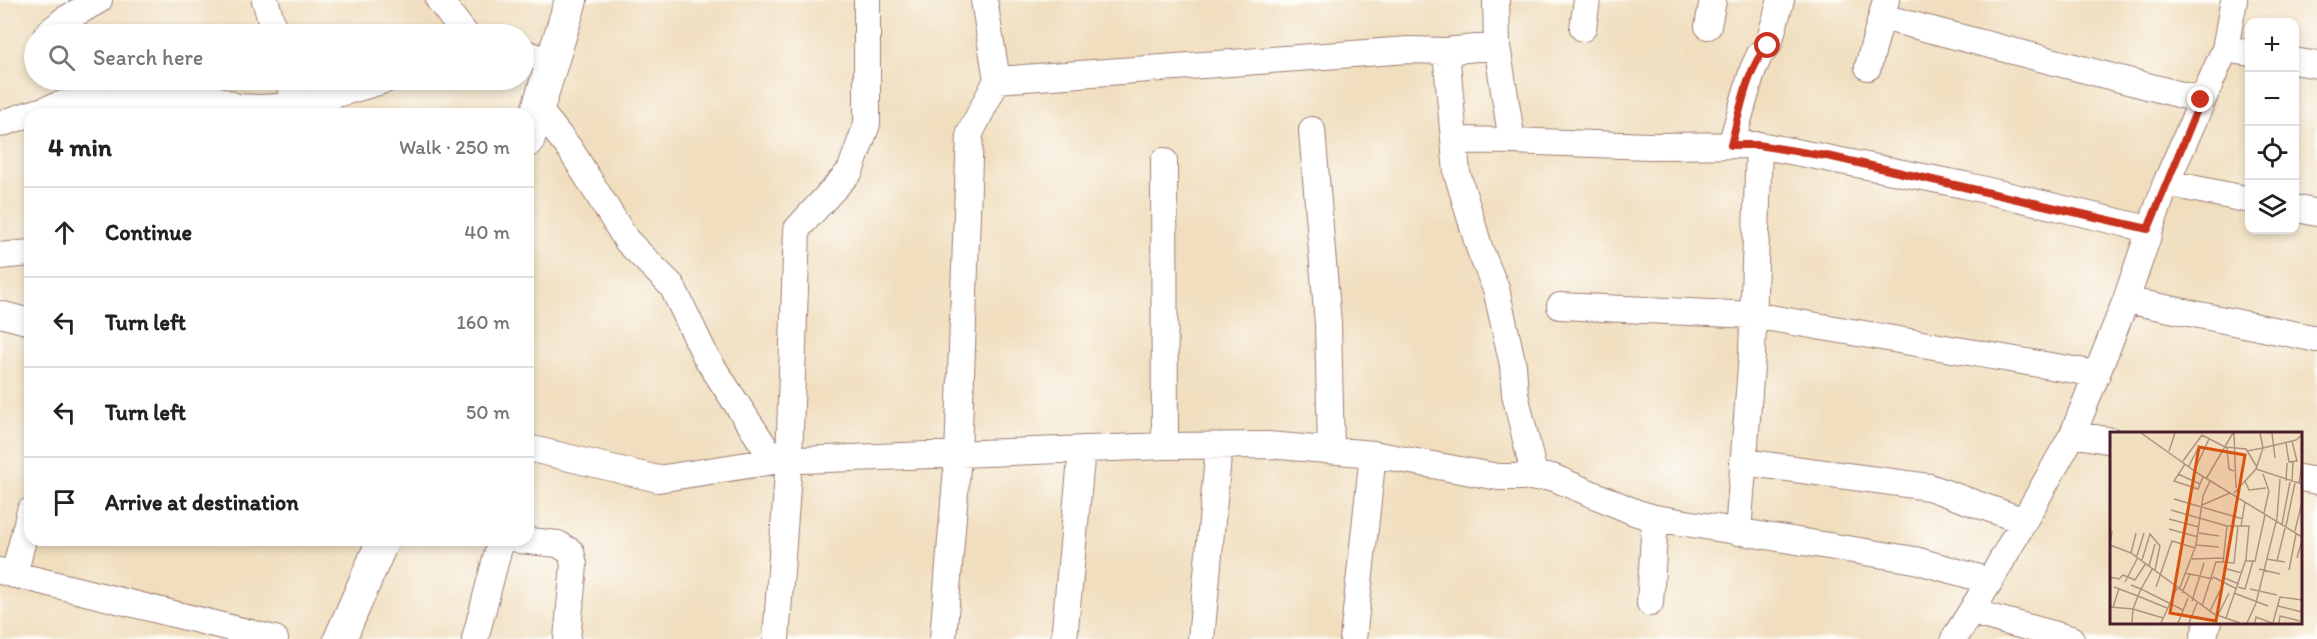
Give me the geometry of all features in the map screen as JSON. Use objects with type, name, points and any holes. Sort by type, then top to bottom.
[{"type":"main road","points":[[534,42],[550,0]]},
{"type":"main road","points":[[529,108],[571,0]]},
{"type":"main road","points":[[527,108],[528,90]]},
{"type":"main road","points":[[316,639],[356,546]]},
{"type":"main road","points":[[340,639],[380,546]]},
{"type":"street","points":[[59,24],[99,0]]},
{"type":"street","points":[[266,0],[272,24]]},
{"type":"street","points":[[439,0],[457,24]]},
{"type":"street","points":[[776,639],[782,460],[797,229],[850,171],[867,124],[867,0]]},
{"type":"street","points":[[943,639],[958,455],[970,133],[997,80],[984,0]]},
{"type":"street","points":[[1496,0],[1497,46],[1512,141]]},
{"type":"street","points":[[1583,28],[1587,0]]},
{"type":"street","points":[[1708,26],[1713,0]]},
{"type":"street","points":[[1731,145],[1753,69],[1760,54],[1768,46],[1781,0]]},
{"type":"street","points":[[1954,639],[1990,581],[2073,434],[2126,300],[2148,229],[2201,100],[2237,51],[2234,0]]},
{"type":"street","points":[[1868,67],[1884,8],[2201,100]]},
{"type":"street","points":[[997,80],[1408,50],[1446,51],[1497,46]]},
{"type":"street","points":[[1446,51],[1457,173],[1480,250],[1496,289],[1514,365],[1515,394],[1535,478]]},
{"type":"street","points":[[2299,62],[2317,65]]},
{"type":"street","points":[[291,90],[296,106]]},
{"type":"street","points":[[259,108],[296,106],[351,90]]},
{"type":"street","points":[[50,108],[62,104],[90,101],[208,96],[232,108]]},
{"type":"street","points":[[0,124],[24,116]]},
{"type":"street","points":[[534,118],[570,149],[627,241],[672,286],[706,357],[782,460]]},
{"type":"street","points":[[1312,130],[1328,324],[1331,449]]},
{"type":"street","points":[[1454,140],[1650,146],[1758,145],[1964,185],[2148,229]]},
{"type":"street","points":[[1738,532],[1753,315],[1758,145]]},
{"type":"street","points":[[1164,161],[1165,446]]},
{"type":"street","points":[[2166,183],[2245,199]]},
{"type":"street","points":[[2299,209],[2317,213]]},
{"type":"street","points":[[0,256],[24,254]]},
{"type":"street","points":[[2126,300],[2317,339]]},
{"type":"street","points":[[1560,306],[1753,315],[2097,374]]},
{"type":"street","points":[[0,314],[24,320]]},
{"type":"street","points":[[2073,434],[2110,441]]},
{"type":"street","points":[[534,449],[658,479],[782,460],[1165,446],[1268,445],[1331,449],[1373,454],[1498,477],[1551,477],[1637,513],[1655,518],[1915,560],[1990,581]]},
{"type":"street","points":[[1201,639],[1219,446]]},
{"type":"street","points":[[1064,639],[1082,449]]},
{"type":"street","points":[[1353,639],[1373,454]]},
{"type":"street","points":[[1743,462],[1929,488],[2024,521]]},
{"type":"street","points":[[2302,478],[2317,481]]},
{"type":"street","points":[[1650,603],[1655,518]]},
{"type":"street","points":[[24,527],[7,573],[275,639]]},
{"type":"street","points":[[534,541],[558,544],[572,552],[574,565],[567,639]]},
{"type":"street","points":[[475,639],[499,546]]},
{"type":"street","points":[[1971,612],[2066,638]]},
{"type":"street","points":[[2203,639],[2207,624]]},
{"type":"route","points":[[1768,46],[1760,54],[1753,69],[1731,145],[1758,145],[1832,157],[1964,185],[2148,229],[2201,100]]}]
